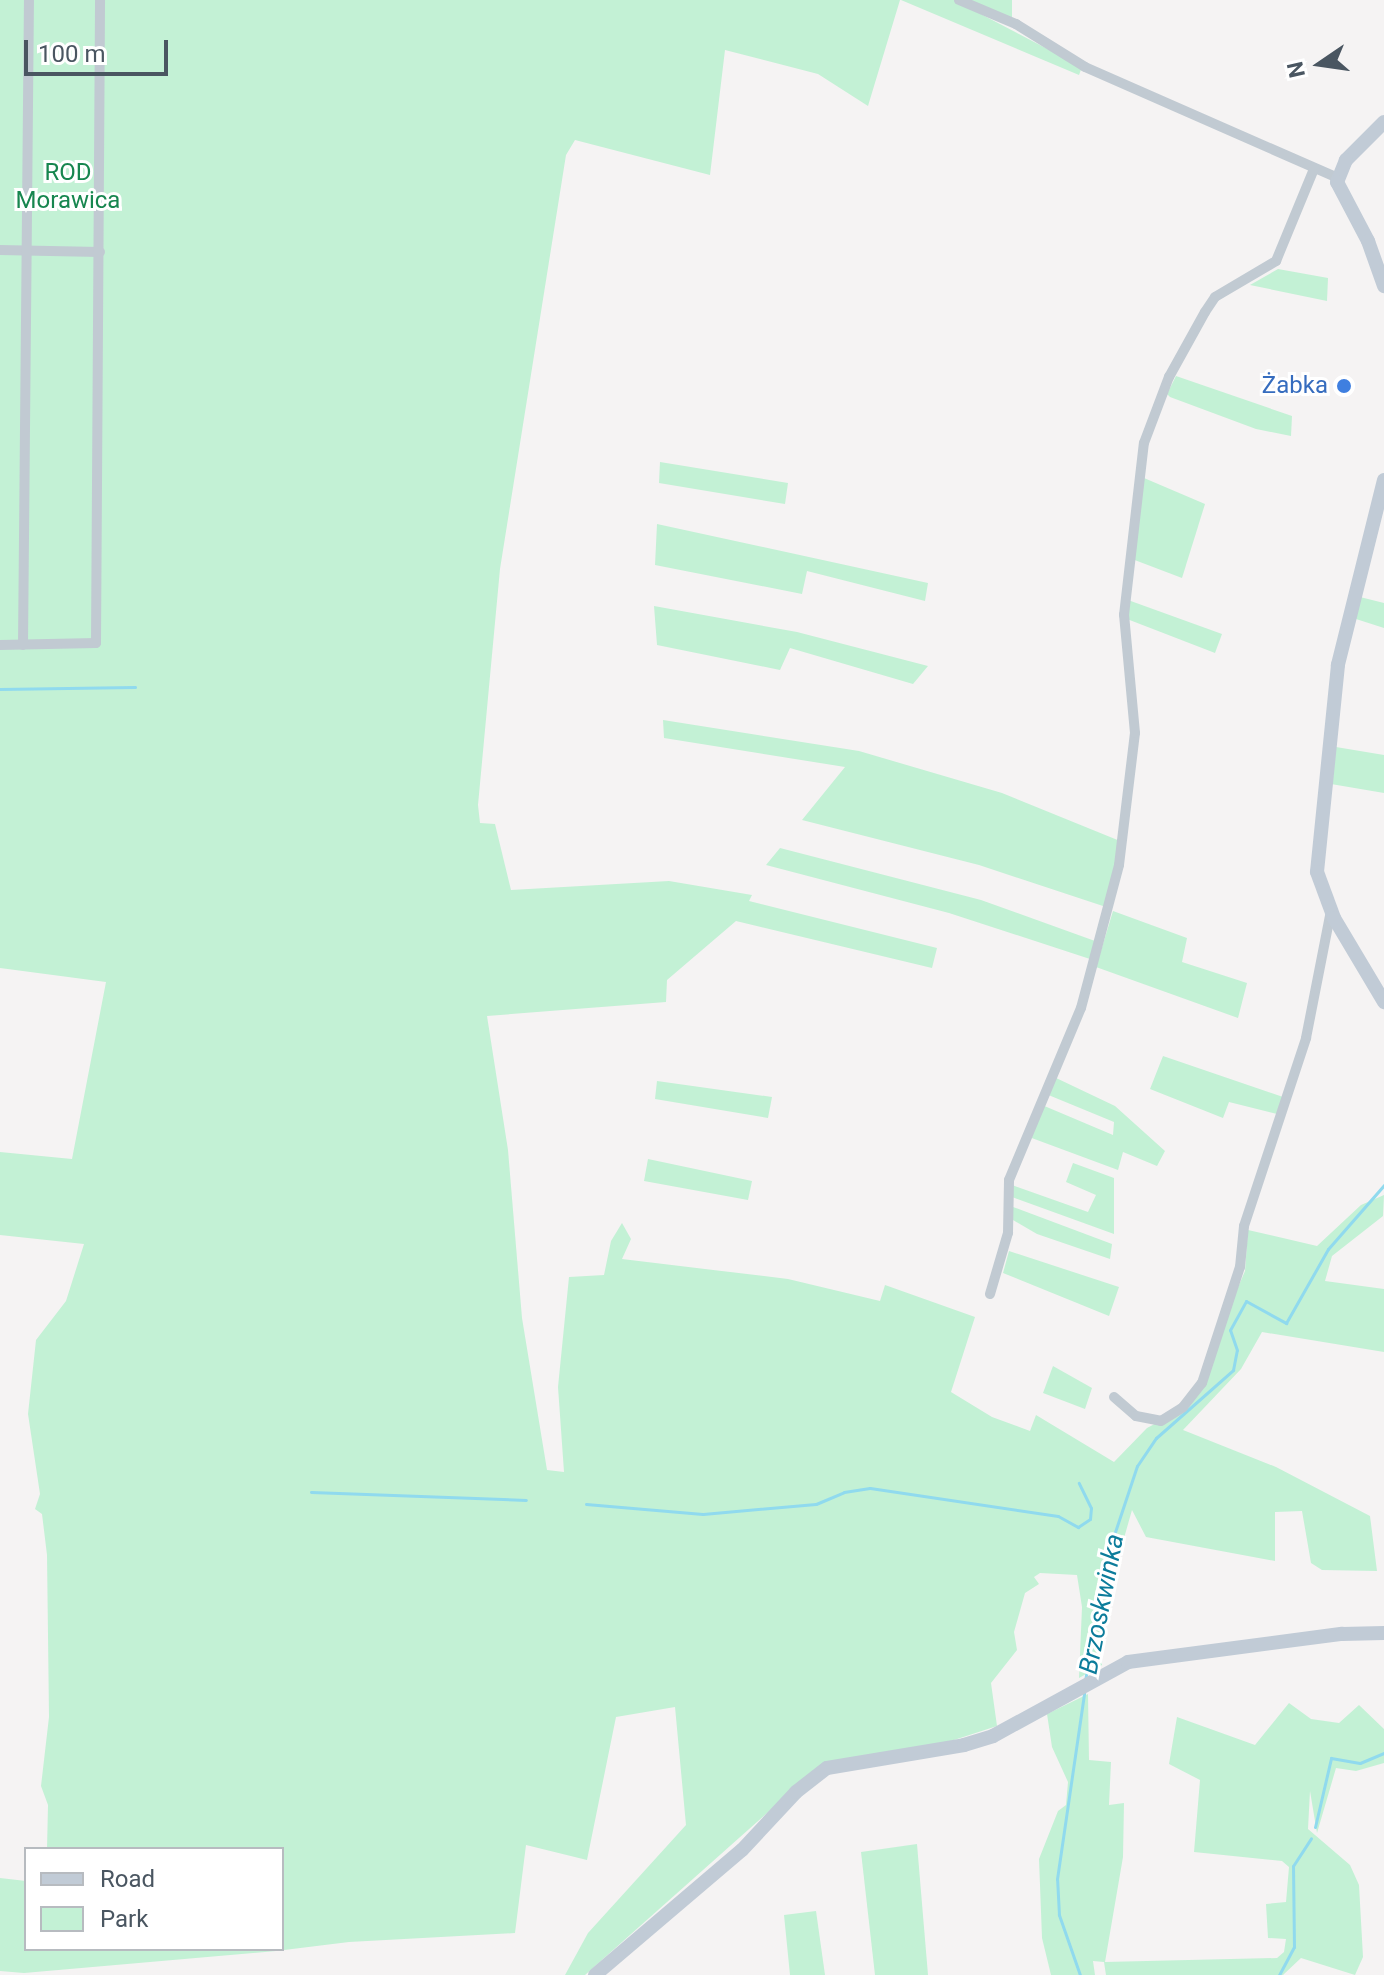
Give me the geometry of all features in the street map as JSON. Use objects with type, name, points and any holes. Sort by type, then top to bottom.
[{"type":"street","points":[[23,645],[29,0]]},
{"type":"street","points":[[0,645],[96,643],[100,0]]},
{"type":"street","points":[[959,0],[1016,24],[1085,67],[1262,141],[1314,169],[1338,178],[1384,286]]},
{"type":"street","points":[[1338,178],[1346,160],[1384,122]]},
{"type":"street","points":[[990,1294],[1010,1224],[1009,1180],[1081,1008],[1119,865],[1135,733],[1124,664],[1124,615],[1144,443],[1169,377],[1205,312],[1215,297],[1276,261],[1314,169]]},
{"type":"street","points":[[0,250],[100,252]]},
{"type":"street","points":[[1384,480],[1342,645],[1323,788],[1317,872],[1331,910],[1384,1002]]},
{"type":"street","points":[[1114,1397],[1136,1416],[1161,1421],[1183,1407],[1202,1383],[1240,1267],[1246,1217],[1306,1038],[1331,910]]},
{"type":"street","points":[[595,1975],[742,1850],[796,1792],[827,1768],[979,1741],[1022,1723],[1096,1675],[1159,1655],[1384,1633]]},
{"type":"green space","name":"ROD Morawica","points":[[0,0],[900,0],[868,106],[818,74],[725,50],[710,175],[575,140],[566,155],[500,569],[478,805],[480,823],[495,824],[511,890],[669,881],[752,895],[749,901],[937,948],[932,968],[736,921],[667,980],[666,1002],[487,1016],[508,1150],[522,1318],[547,1470],[564,1472],[558,1387],[569,1277],[604,1275],[611,1241],[622,1223],[631,1239],[622,1259],[788,1279],[880,1301],[885,1285],[975,1317],[951,1392],[992,1417],[1030,1431],[1036,1415],[1114,1462],[1147,1428],[1187,1407],[1245,1271],[1248,1230],[1317,1246],[1361,1205],[1384,1195],[1383,1216],[1332,1256],[1325,1281],[1384,1289],[1384,1352],[1262,1332],[1241,1369],[1183,1430],[1276,1467],[1370,1516],[1377,1571],[1322,1570],[1311,1563],[1302,1511],[1275,1512],[1275,1561],[1146,1537],[1132,1510],[1101,1619],[1102,1665],[1079,1678],[1082,1607],[1077,1575],[1040,1573],[1034,1577],[1039,1584],[1025,1593],[1014,1632],[1017,1650],[991,1683],[997,1726],[951,1741],[821,1765],[585,1975],[565,1975],[588,1933],[686,1825],[675,1707],[616,1717],[587,1860],[526,1845],[515,1933],[349,1942],[284,1950],[284,1847],[47,1847],[48,1805],[41,1786],[49,1717],[47,1555],[42,1514],[35,1509],[40,1494],[28,1414],[36,1340],[66,1301],[84,1244],[0,1235],[0,1152],[72,1159],[106,982],[0,968]]},
{"type":"green space","points":[[901,0],[954,0],[1082,67],[1079,75]]},
{"type":"green space","points":[[969,0],[1012,0],[1012,18]]},
{"type":"green space","points":[[1278,269],[1328,278],[1327,301],[1250,285]]},
{"type":"green space","points":[[1176,376],[1292,416],[1291,436],[1256,429],[1170,397],[1167,394]]},
{"type":"green space","points":[[660,462],[788,483],[785,504],[659,483]]},
{"type":"green space","points":[[1144,478],[1205,504],[1182,578],[1132,559]]},
{"type":"green space","points":[[657,524],[928,583],[925,601],[807,571],[802,594],[655,565]]},
{"type":"green space","points":[[1360,597],[1384,603],[1384,628],[1356,619]]},
{"type":"green space","points":[[1128,600],[1222,634],[1215,653],[1127,619]]},
{"type":"green space","points":[[654,606],[797,632],[928,666],[913,684],[790,648],[780,670],[657,645]]},
{"type":"green space","points":[[663,720],[859,751],[1002,793],[1120,841],[1106,907],[979,865],[802,820],[845,767],[664,738]]},
{"type":"green space","points":[[1336,747],[1384,755],[1384,793],[1331,784]]},
{"type":"green space","points":[[780,848],[981,900],[1095,941],[1090,959],[949,913],[766,865]]},
{"type":"green space","points":[[1113,911],[1187,938],[1182,962],[1247,983],[1238,1018],[1096,967]]},
{"type":"green space","points":[[1163,1056],[1283,1097],[1277,1114],[1229,1102],[1223,1118],[1150,1089]]},
{"type":"green space","points":[[1054,1077],[1115,1106],[1165,1151],[1157,1166],[1123,1152],[1118,1170],[1029,1137],[1042,1105],[1113,1135],[1114,1122],[1046,1094]]},
{"type":"green space","points":[[657,1081],[772,1097],[768,1118],[655,1099]]},
{"type":"green space","points":[[648,1159],[752,1181],[748,1200],[644,1181]]},
{"type":"green space","points":[[1073,1163],[1114,1178],[1114,1234],[1012,1197],[1012,1185],[1088,1212],[1096,1195],[1066,1182]]},
{"type":"green space","points":[[1013,1207],[1112,1244],[1110,1259],[1037,1234],[1013,1220]]},
{"type":"green space","points":[[1009,1251],[1119,1287],[1109,1316],[1003,1273]]},
{"type":"green space","points":[[1053,1366],[1092,1388],[1085,1409],[1043,1393]]},
{"type":"green space","points":[[1088,1694],[1089,1760],[1111,1762],[1109,1805],[1124,1803],[1123,1857],[1105,1962],[1277,1958],[1284,1952],[1286,1939],[1268,1938],[1266,1904],[1286,1902],[1289,1867],[1282,1861],[1194,1852],[1200,1780],[1169,1764],[1177,1717],[1255,1745],[1289,1703],[1311,1719],[1339,1723],[1359,1705],[1384,1729],[1384,1763],[1356,1771],[1336,1768],[1317,1833],[1310,1791],[1308,1829],[1350,1865],[1359,1885],[1363,1957],[1355,1975],[1301,1958],[1283,1975],[1106,1975],[1104,1962],[1093,1961],[1095,1975],[1051,1975],[1042,1938],[1039,1859],[1058,1811],[1066,1805],[1068,1782],[1052,1747],[1047,1714]]},
{"type":"green space","points":[[917,1844],[928,1975],[875,1975],[861,1852]]},
{"type":"green space","points":[[0,1878],[24,1881],[24,1951],[276,1951],[24,1973],[0,1971]]},
{"type":"green space","points":[[816,1911],[825,1975],[790,1975],[784,1915]]},
{"type":"waterway","points":[[0,689],[135,687]]},
{"type":"waterway","name":"Brzoskwinka","points":[[1085,1681],[1106,1559],[1137,1466],[1156,1438],[1233,1370],[1237,1350],[1230,1330],[1246,1301],[1286,1323],[1328,1249],[1384,1185]]},
{"type":"waterway","points":[[586,1504],[703,1514],[816,1504],[844,1492],[870,1488],[1058,1516],[1078,1527],[1090,1519],[1091,1508],[1079,1483]]},
{"type":"waterway","points":[[311,1492],[526,1500]]},
{"type":"waterway","name":"Brzoskwinka","points":[[1080,1975],[1059,1915],[1057,1879],[1084,1693]]},
{"type":"waterway","points":[[1315,1827],[1331,1758],[1360,1763],[1384,1753]]},
{"type":"waterway","points":[[1279,1975],[1294,1947],[1293,1866],[1311,1838]]},
{"type":"place","name":"Żabka","points":[[1344,386]]}]
